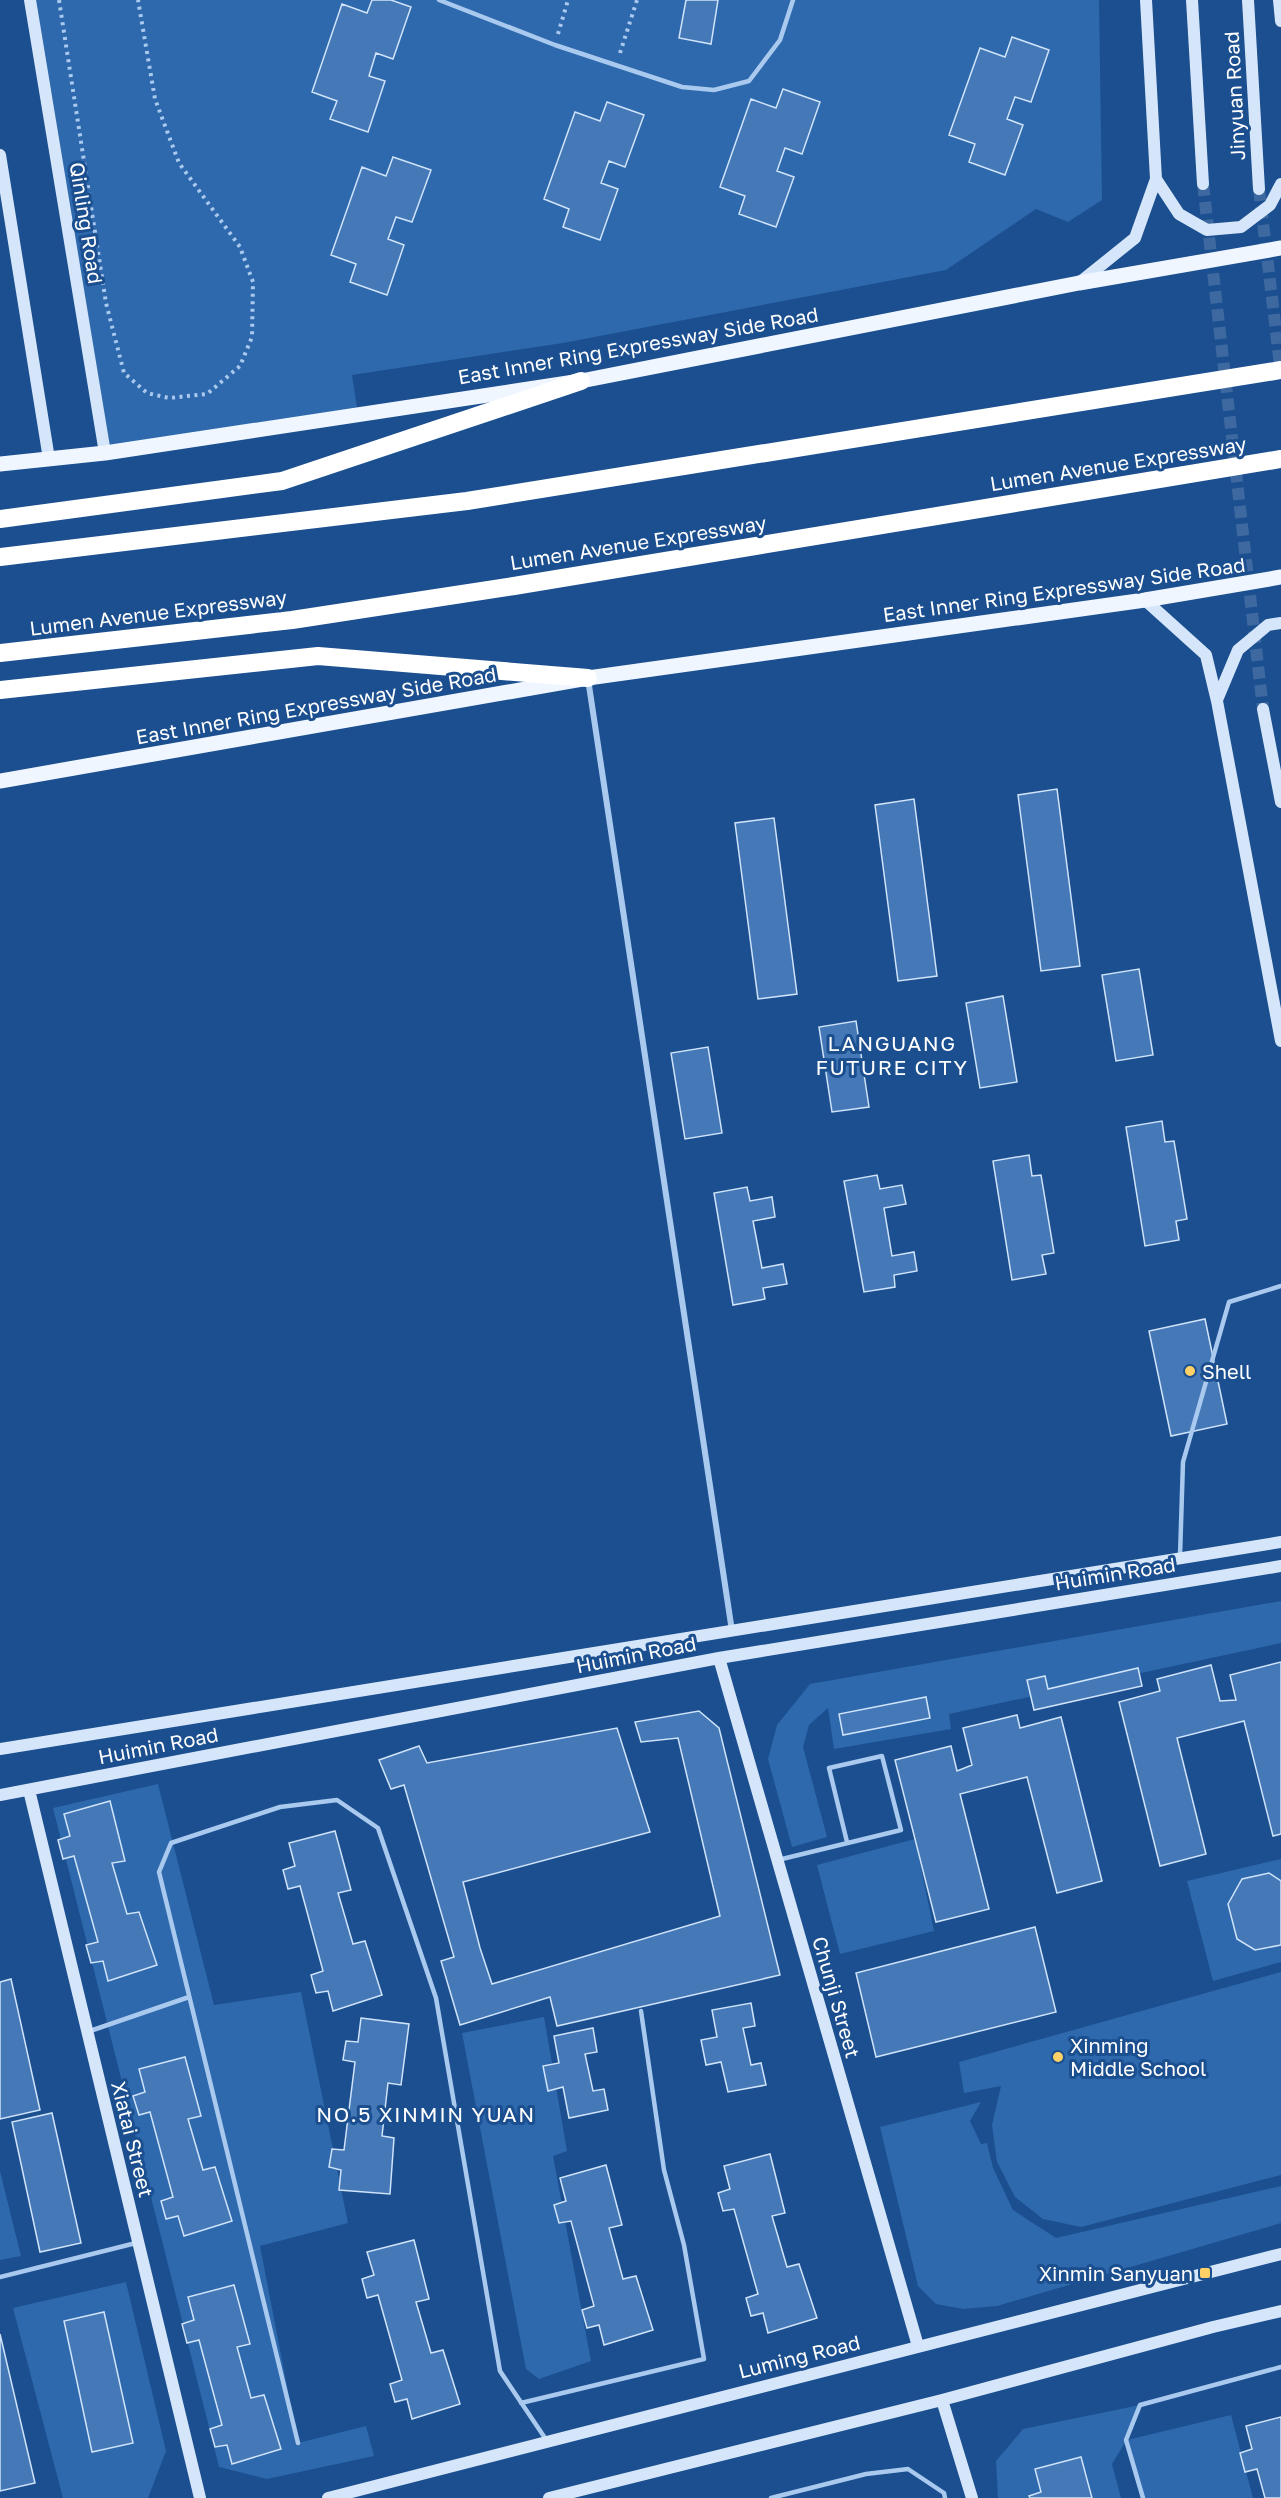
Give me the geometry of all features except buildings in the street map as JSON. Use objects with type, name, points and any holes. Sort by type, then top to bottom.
[{"type":"highway","points":[[0,557],[467,501],[1281,370]]},
{"type":"highway","points":[[0,519],[282,481],[581,381]]},
{"type":"highway","name":"Lumen Avenue Expressway","points":[[0,653],[291,620],[514,586],[1281,459]]},
{"type":"highway","points":[[0,690],[318,656],[588,678]]},
{"type":"main road","name":"East Inner Ring Expressway Side Road","points":[[0,464],[105,453],[581,381],[1079,283],[1281,248]]},
{"type":"main road","name":"East Inner Ring Expressway Side Road","points":[[0,781],[588,678],[1146,600],[1281,577]]},
{"type":"street","name":"Qinling Road","points":[[30,0],[105,453]]},
{"type":"street","points":[[1079,283],[1135,238],[1156,179],[1146,0]]},
{"type":"street","name":"Jinyuan Road","points":[[1192,0],[1203,184]]},
{"type":"street","name":"Jinyuan Road","points":[[1248,0],[1259,189]]},
{"type":"street","points":[[1279,0],[1281,21]]},
{"type":"street","points":[[0,155],[49,459]]},
{"type":"street","points":[[1156,179],[1179,213],[1207,231],[1241,227],[1270,205],[1281,184]]},
{"type":"street","points":[[1146,600],[1206,655],[1217,701],[1281,1041]]},
{"type":"street","points":[[1217,701],[1238,650],[1268,625],[1281,623]]},
{"type":"street","points":[[588,678],[732,1631]]},
{"type":"street","points":[[1263,709],[1281,802]]},
{"type":"street","name":"Huimin Road","points":[[0,1749],[1281,1542]]},
{"type":"street","name":"Huimin Road","points":[[0,1795],[719,1658],[1281,1566]]},
{"type":"street","name":"Chunji Street","points":[[719,1658],[918,2346]]},
{"type":"street","name":"Xiatai Street","points":[[29,1790],[200,2498]]},
{"type":"street","name":"Luming Road","points":[[328,2498],[1281,2254]]},
{"type":"street","points":[[549,2498],[942,2400],[1213,2327],[1281,2312]]},
{"type":"street","points":[[942,2400],[972,2498]]},
{"type":"lane","points":[[439,0],[555,45],[682,87],[714,90],[749,81],[780,40],[794,0]]},
{"type":"lane","points":[[1180,1559],[1183,1462],[1229,1302],[1281,1286]]},
{"type":"lane","points":[[778,1860],[901,1830],[882,1756],[829,1768],[846,1842]]},
{"type":"lane","points":[[298,2443],[159,1872],[171,1844],[280,1808],[337,1800],[378,1828],[436,1998],[500,2371],[547,2441]]},
{"type":"lane","points":[[87,2032],[189,1997]]},
{"type":"lane","points":[[521,2403],[704,2359],[684,2245],[664,2170],[641,2011]]},
{"type":"lane","points":[[0,2277],[138,2242]]},
{"type":"lane","points":[[1143,2498],[1126,2440],[1140,2405],[1281,2367]]},
{"type":"lane","points":[[771,2498],[866,2474],[909,2469],[944,2493],[945,2498]]},
{"type":"path","points":[[59,0],[106,303],[124,373],[147,393],[158,396],[170,398],[207,394],[240,366],[252,336],[253,282],[240,247],[179,163],[155,99],[138,0]]},
{"type":"path","points":[[555,45],[568,0]]},
{"type":"path","points":[[616,65],[637,0]]},
{"type":"shaded area","points":[[30,0],[1099,0],[1102,200],[1068,222],[1036,209],[946,270],[563,343],[352,375],[358,414],[105,453]]},
{"type":"shaded area","points":[[1281,1601],[1281,1643],[949,1714],[951,1729],[834,1749],[828,1708],[809,1725],[803,1747],[827,1837],[792,1847],[768,1759],[777,1725],[810,1684]]},
{"type":"shaded area","points":[[158,1784],[214,2005],[301,1992],[348,2223],[260,2246],[298,2443],[366,2426],[374,2456],[267,2479],[219,2467],[53,1808]]},
{"type":"shaded area","points":[[915,1839],[934,1931],[840,1954],[817,1865]]},
{"type":"shaded area","points":[[1281,1859],[1281,1962],[1213,1981],[1187,1881]]},
{"type":"shaded area","points":[[1281,1972],[1281,2175],[1081,2227],[1043,2219],[1015,2197],[997,2162],[992,2125],[1001,2086],[964,2093],[959,2062]]},
{"type":"shaded area","points":[[544,2017],[567,2151],[553,2156],[591,2361],[539,2379],[526,2369],[462,2033]]},
{"type":"shaded area","points":[[981,2102],[970,2121],[981,2144],[987,2143],[993,2168],[1013,2210],[1056,2238],[1281,2186],[1281,2223],[997,2306],[963,2309],[936,2304],[918,2286],[880,2127]]},
{"type":"shaded area","points":[[0,2171],[21,2256],[0,2260]]},
{"type":"shaded area","points":[[126,2282],[166,2451],[148,2498],[63,2498],[13,2308]]},
{"type":"shaded area","points":[[1140,2405],[1127,2440],[1231,2415],[1253,2498],[1143,2498],[1126,2441],[1112,2464],[1121,2498],[998,2498],[996,2461],[1023,2429]]},
{"type":"tunnel","points":[[1203,184],[1263,709]]},
{"type":"tunnel","points":[[1259,189],[1281,374]]},
{"type":"place","name":"Shell","points":[[1190,1371]]},
{"type":"place","name":"Xinming Middle School","points":[[1058,2057]]},
{"type":"place","name":"Xinmin Sanyuan","points":[[1205,2273]]},
{"type":"district","name":"LANGUANG FUTURE CITY","points":[[892,1055]]},
{"type":"district","name":"NO.5 XINMIN YUAN","points":[[426,2114]]}]
